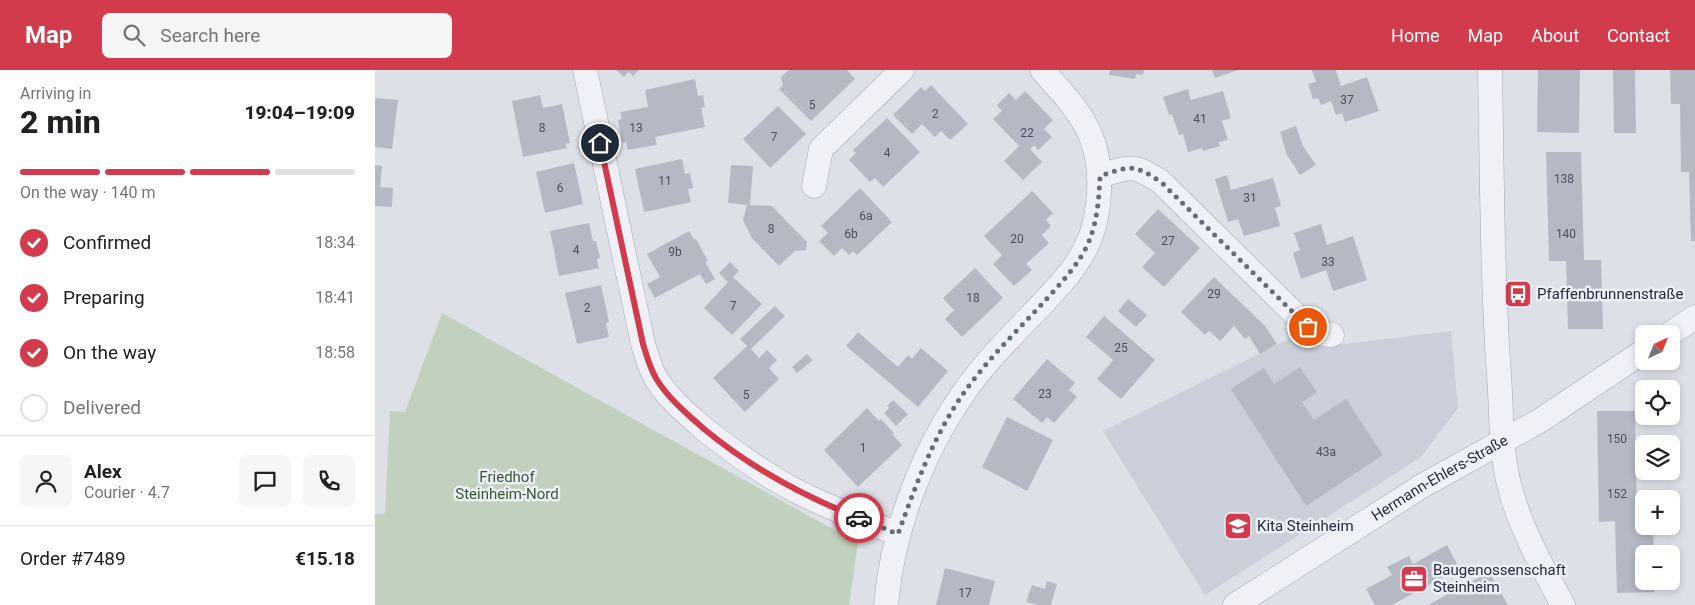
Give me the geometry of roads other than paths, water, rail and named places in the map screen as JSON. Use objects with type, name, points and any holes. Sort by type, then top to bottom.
[{"type":"street","points":[[585,70],[643,344],[647,359],[657,380],[691,418],[717,440],[749,462],[797,491],[898,534]]},
{"type":"street","points":[[813,186],[821,149],[903,70]]},
{"type":"street","points":[[886,605],[891,563],[898,534],[923,465],[950,413],[976,376],[1064,280],[1079,260],[1093,230],[1098,205],[1100,176],[1095,148],[1087,126],[1078,111],[1042,70]]},
{"type":"street","points":[[1490,70],[1495,317],[1503,442],[1509,488],[1532,547],[1563,605]]},
{"type":"street","points":[[1100,176],[1127,168],[1138,169],[1161,182],[1308,327],[1318,333],[1332,335]]},
{"type":"street","points":[[1680,327],[1695,317]]},
{"type":"street","name":"Hermann-Ehlers-Straße","points":[[1235,605],[1421,486],[1541,420],[1635,358]]},
{"type":"place","name":"Pfaffenbrunnenstraße","points":[[1518,294]]},
{"type":"place","name":"Kita Steinheim","points":[[1238,526]]},
{"type":"place","name":"Baugenossenschaft Steinheim","points":[[1414,579]]},
{"type":"park label","name":"Friedhof Steinheim-Nord","points":[[507,486]]}]
